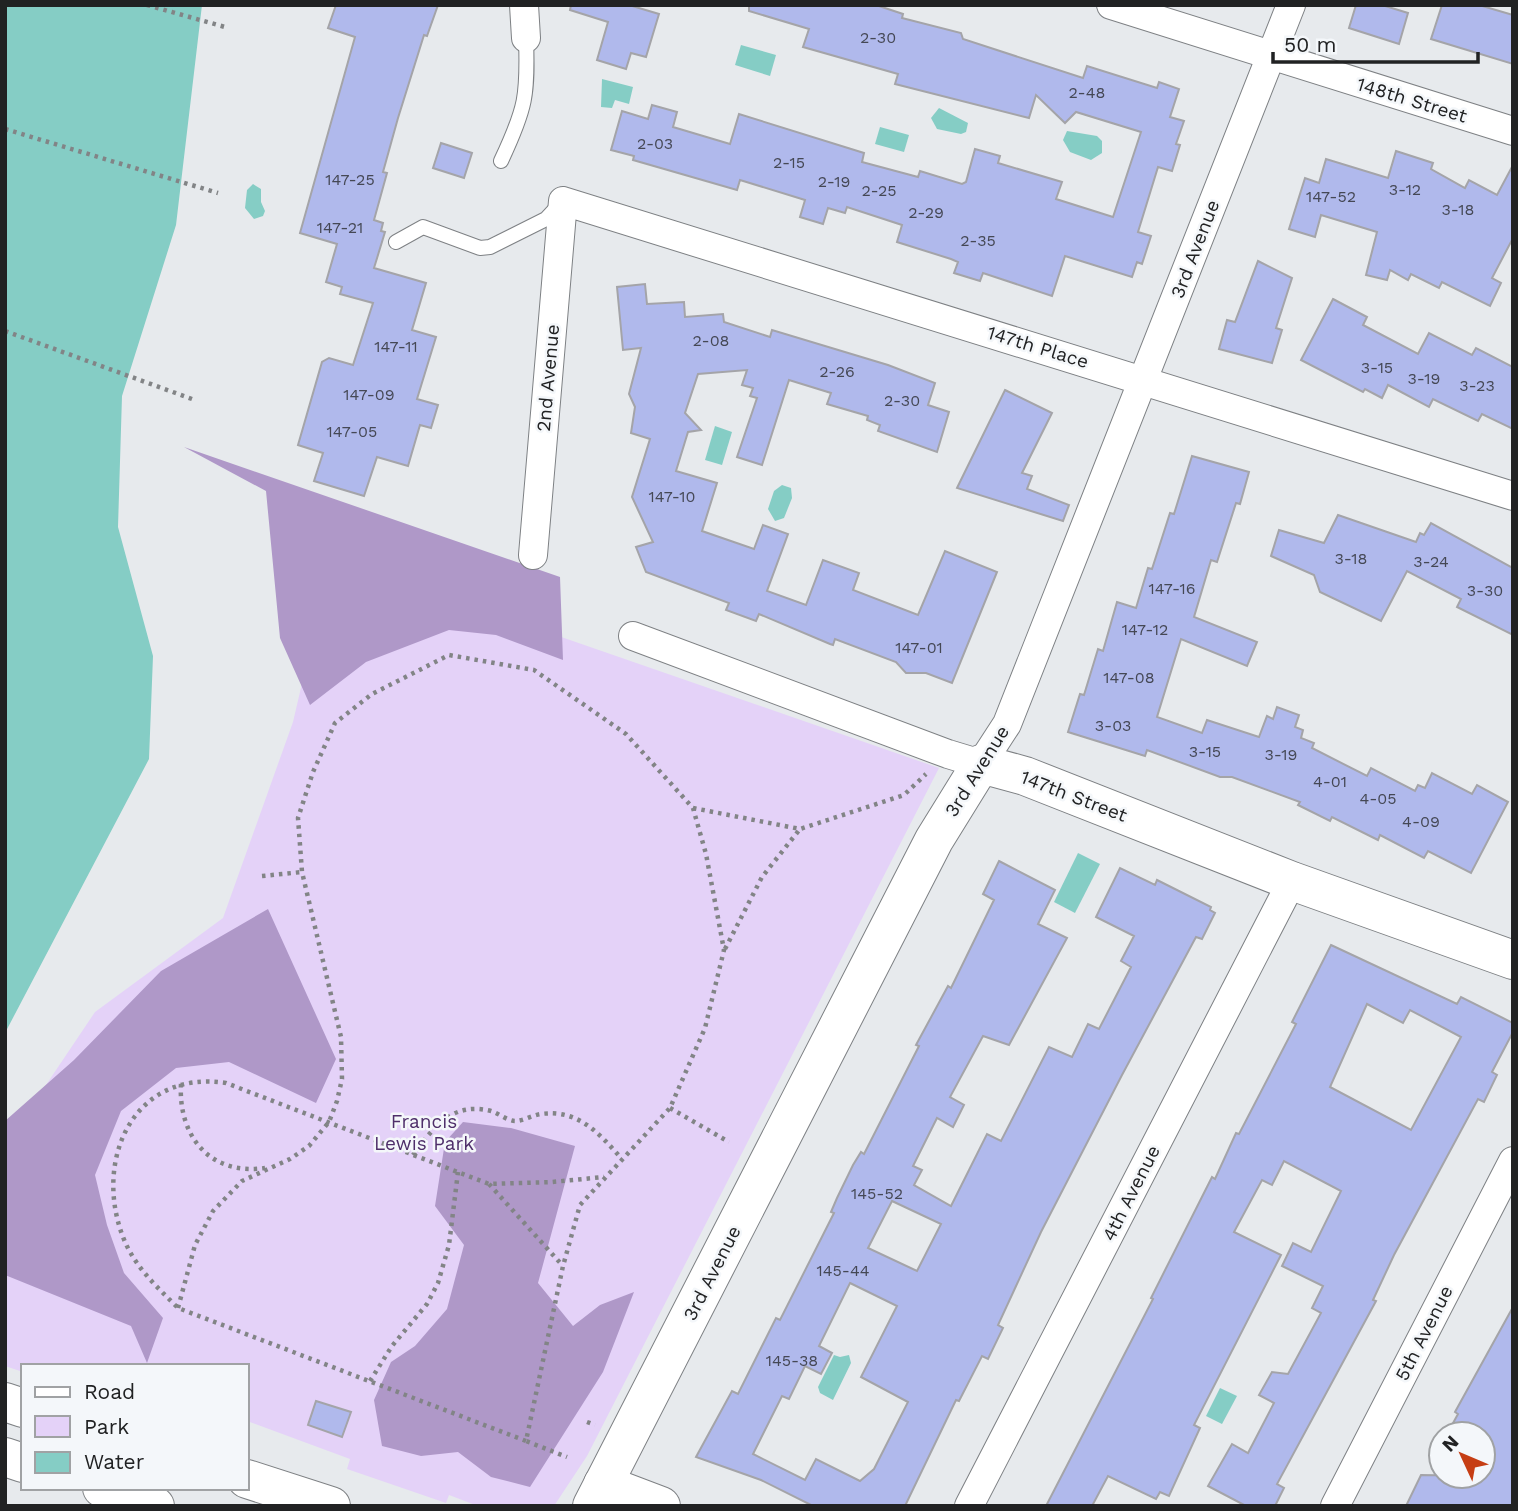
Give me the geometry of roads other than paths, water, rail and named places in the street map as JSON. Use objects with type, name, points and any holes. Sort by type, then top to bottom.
[{"type":"main road","name":"147th Street","points":[[981,764],[1025,776],[1292,881],[1513,960]]},
{"type":"main road","name":"3rd Avenue","points":[[598,1495],[934,840],[981,764]]},
{"type":"main road","points":[[248,1479],[331,1506]]},
{"type":"main road","points":[[108,1490],[155,1506]]},
{"type":"main road","points":[[598,1495],[662,1506]]},
{"type":"street","points":[[524,5],[526,38]]},
{"type":"street","name":"148th Street","points":[[1111,5],[1513,131]]},
{"type":"street","name":"3rd Avenue","points":[[981,764],[1007,723],[1291,5]]},
{"type":"street","name":"147th Place","points":[[563,201],[1513,496]]},
{"type":"street","name":"2nd Avenue","points":[[533,555],[563,201]]},
{"type":"street","name":"147th Street","points":[[633,636],[981,764]]},
{"type":"street","name":"4th Avenue","points":[[969,1506],[1292,881]]},
{"type":"street","name":"5th Avenue","points":[[1335,1506],[1513,1161]]},
{"type":"lane","points":[[501,161],[522,117],[527,88],[526,38]]},
{"type":"lane","points":[[396,242],[423,227],[480,248],[489,247],[546,219],[563,201]]},
{"type":"water","points":[[5,5],[202,5],[176,225],[122,396],[118,527],[153,656],[149,759],[5,1033]]},
{"type":"water","points":[[741,45],[776,55],[770,76],[735,65]]},
{"type":"water","points":[[602,79],[633,87],[629,104],[615,100],[612,108],[601,107]]},
{"type":"water","points":[[939,108],[968,123],[966,132],[961,134],[937,129],[931,118]]},
{"type":"water","points":[[880,127],[909,135],[904,152],[875,144]]},
{"type":"water","points":[[1067,131],[1097,136],[1102,141],[1102,153],[1091,160],[1070,152],[1063,140]]},
{"type":"water","points":[[253,184],[261,189],[261,202],[265,211],[263,216],[254,219],[245,208],[247,190]]},
{"type":"water","points":[[715,426],[732,432],[722,465],[705,460]]},
{"type":"water","points":[[782,485],[791,488],[792,498],[784,518],[775,521],[768,509],[774,491]]},
{"type":"water","points":[[1078,853],[1100,864],[1075,913],[1054,902]]},
{"type":"water","points":[[834,1355],[849,1355],[851,1363],[833,1400],[820,1393],[818,1387]]},
{"type":"water","points":[[1220,1388],[1237,1396],[1222,1424],[1206,1416]]},
{"type":"park label","name":"Francis Lewis Park","points":[[424,1132]]}]
